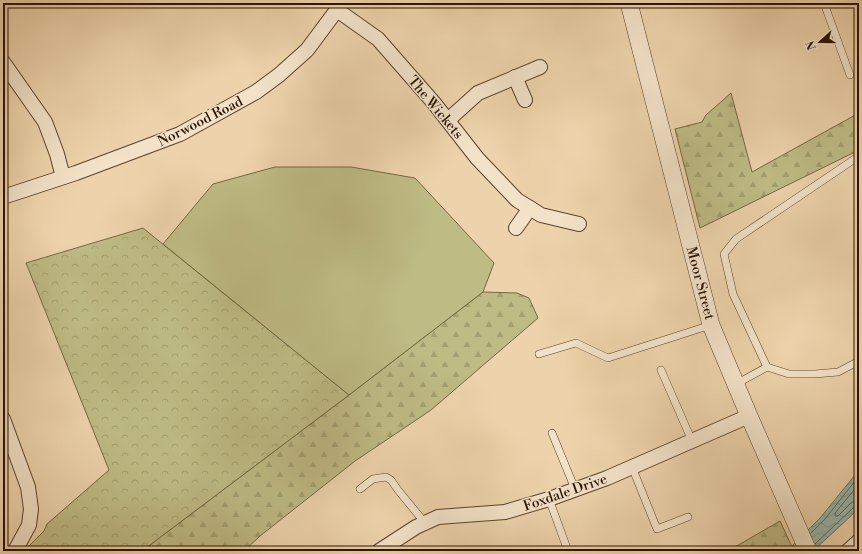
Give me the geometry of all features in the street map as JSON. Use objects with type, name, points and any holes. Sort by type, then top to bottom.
[{"type":"street","name":"Moor Street","points":[[630,3],[711,325],[808,551]]},
{"type":"street","name":"The Wickets","points":[[339,7],[378,39],[448,120],[477,158],[517,200],[541,215],[579,224]]},
{"type":"street","name":"Norwood Road","points":[[3,196],[63,177],[180,134],[256,92],[307,50],[339,7]]},
{"type":"street","points":[[3,62],[45,122],[57,154],[63,177]]},
{"type":"street","points":[[448,120],[478,93],[540,67]]},
{"type":"street","points":[[515,77],[525,100]]},
{"type":"street","points":[[516,228],[530,208]]},
{"type":"street","name":"Foxdale Drive","points":[[379,551],[416,527],[438,517],[505,512],[549,499],[632,467],[749,416]]},
{"type":"street","points":[[3,419],[28,487],[32,509],[29,525],[15,551]]},
{"type":"street","points":[[848,551],[859,541]]},
{"type":"lane","points":[[824,3],[850,75]]},
{"type":"lane","points":[[767,367],[733,294],[724,254],[736,239],[859,156]]},
{"type":"lane","points":[[539,354],[576,343],[608,358],[711,325]]},
{"type":"lane","points":[[736,384],[767,367],[789,374],[815,374],[838,372],[859,361]]},
{"type":"lane","points":[[661,370],[692,441]]},
{"type":"lane","points":[[552,433],[575,490]]},
{"type":"lane","points":[[632,467],[657,529],[688,517]]},
{"type":"lane","points":[[360,489],[373,479],[386,477],[391,480],[425,523]]},
{"type":"lane","points":[[549,499],[568,551]]},
{"type":"green space","points":[[731,93],[752,172],[859,113],[859,150],[700,228],[675,129],[702,122],[706,115]]},
{"type":"green space","points":[[275,167],[351,167],[415,178],[494,263],[483,292],[349,395],[163,244],[213,184]]},
{"type":"green space","points":[[143,228],[349,395],[142,551],[24,551],[44,531],[47,524],[109,470],[26,263]]},
{"type":"green space","points":[[483,292],[517,293],[529,298],[538,318],[431,410],[355,461],[260,536],[244,551],[142,551],[349,395]]},
{"type":"green space","points":[[780,521],[792,547],[787,551],[728,551]]},
{"type":"water","points":[[859,470],[859,507],[853,514],[813,551],[787,551],[821,517]]}]
